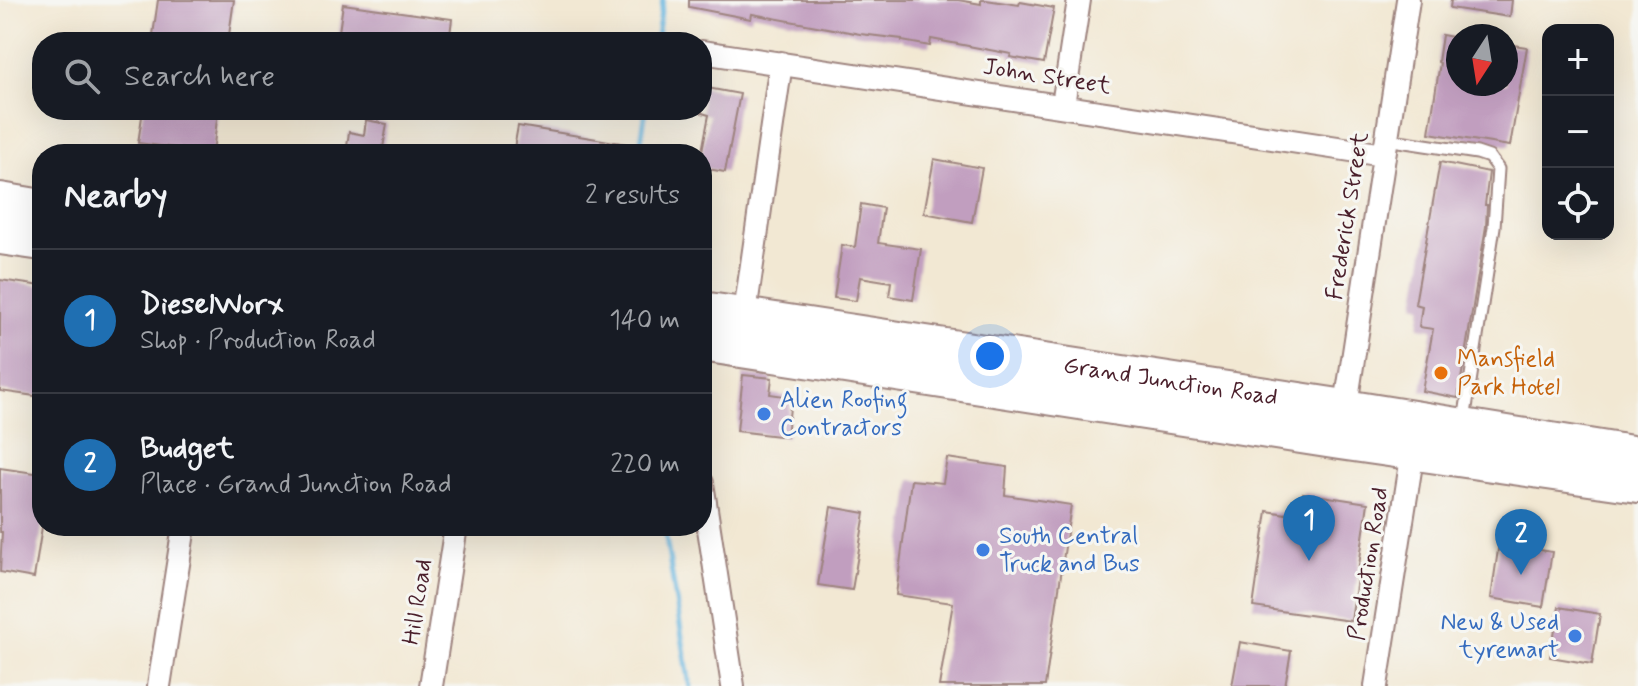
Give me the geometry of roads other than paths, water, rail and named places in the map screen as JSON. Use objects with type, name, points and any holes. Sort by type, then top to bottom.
[{"type":"highway","points":[[0,201],[32,206]]},
{"type":"highway","points":[[0,236],[32,241]]},
{"type":"highway","name":"Grand Junction Road","points":[[712,316],[742,332],[1343,424],[1463,427],[1638,455]]},
{"type":"highway","name":"Grand Junction Road","points":[[712,340],[742,332]]},
{"type":"highway","name":"Grand Junction Road","points":[[1343,424],[1413,451],[1638,484]]},
{"type":"street","points":[[1063,105],[1079,0]]},
{"type":"street","name":"Frederick Street","points":[[1343,424],[1408,0]]},
{"type":"street","name":"John Street","points":[[712,53],[1063,105],[1385,147]]},
{"type":"street","points":[[742,332],[781,63]]},
{"type":"street","name":"Production Road","points":[[1376,686],[1413,451]]},
{"type":"street","points":[[159,686],[182,536]]},
{"type":"street","name":"Hill Road","points":[[431,686],[454,536]]},
{"type":"street","points":[[710,536],[733,686]]},
{"type":"lane","points":[[1385,147],[1477,153],[1489,157],[1498,169],[1494,227],[1463,427]]},
{"type":"waterway","points":[[658,32],[663,0]]},
{"type":"waterway","points":[[641,144],[644,120]]},
{"type":"waterway","points":[[666,536],[690,686]]},
{"type":"place","name":"Mansfield Park Hotel","points":[[1441,373]]},
{"type":"place","name":"Alien Roofing Contractors","points":[[764,414]]},
{"type":"place","name":"South Central Truck and Bus","points":[[983,550]]},
{"type":"place","name":"DieselWorx","points":[[1309,561]]},
{"type":"place","name":"Budget","points":[[1521,575]]},
{"type":"place","name":"New & Used tyremart","points":[[1575,636]]}]
